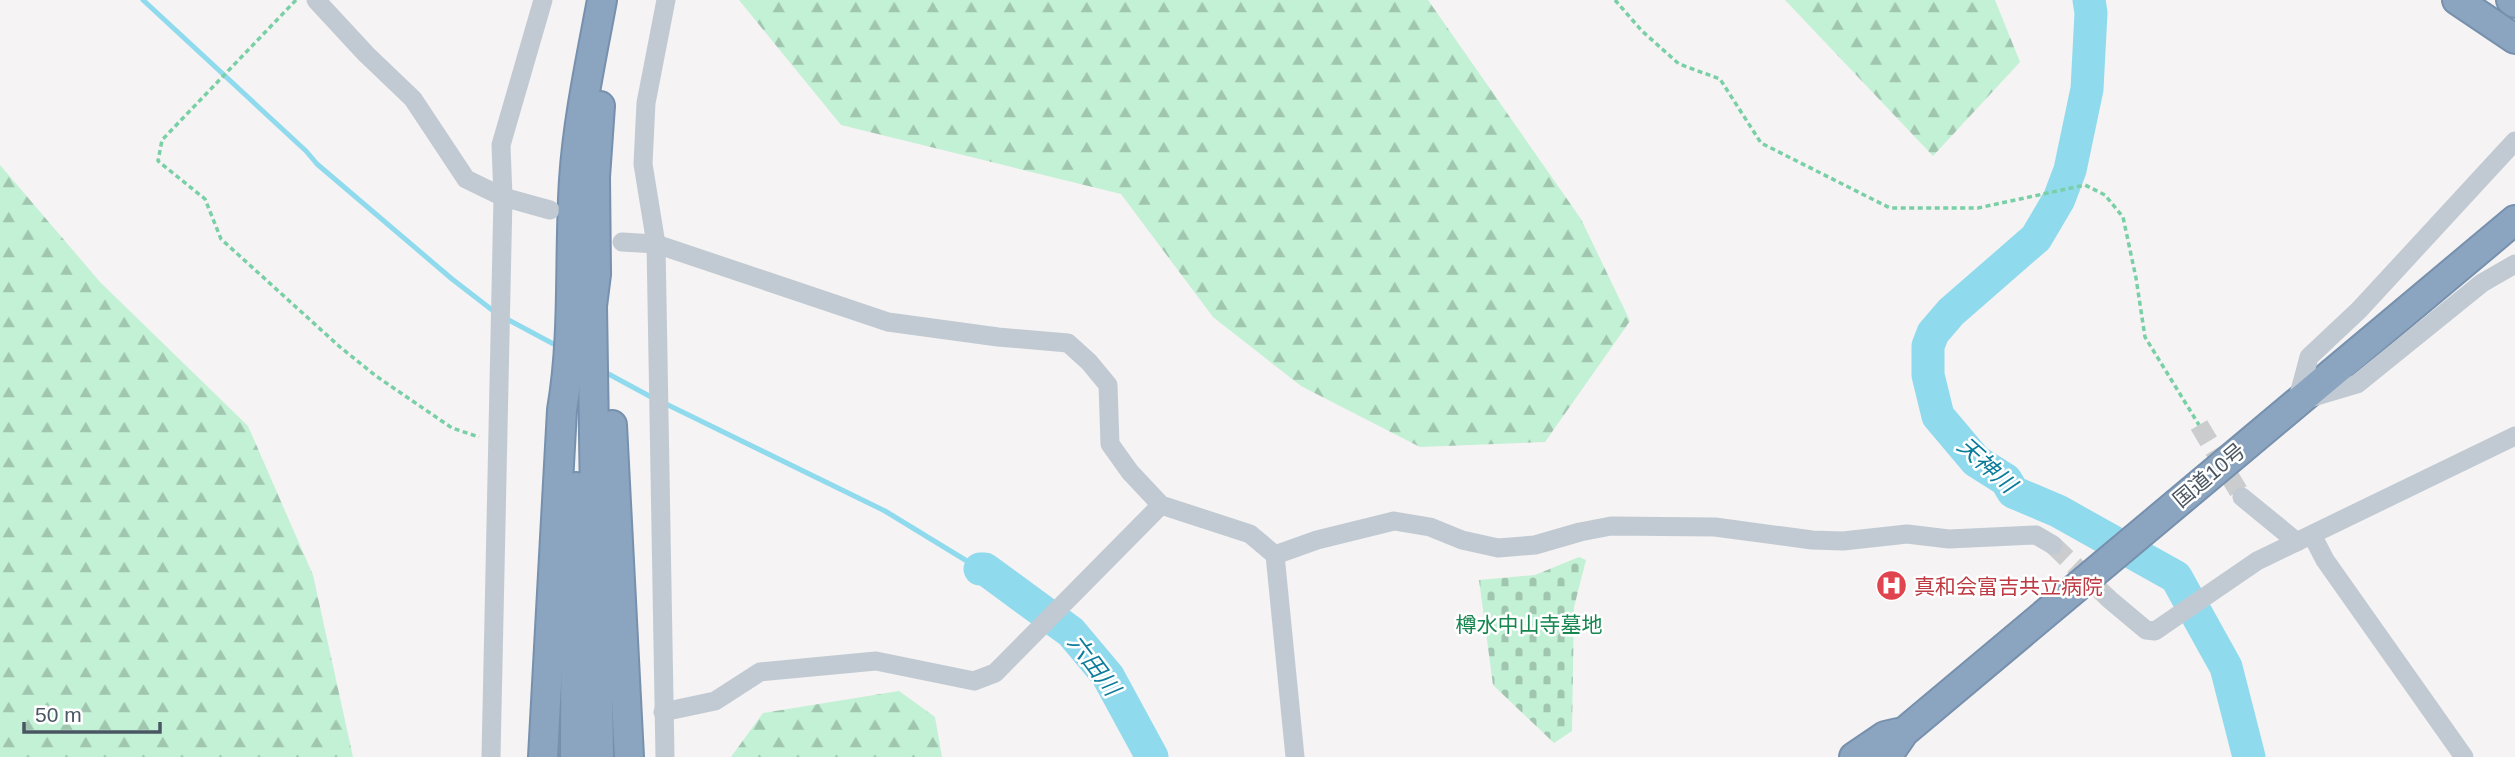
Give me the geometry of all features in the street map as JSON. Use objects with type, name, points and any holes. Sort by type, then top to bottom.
[{"type":"highway","points":[[543,757],[562,410],[568,373],[574,180],[581,111],[602,0]]},
{"type":"highway","points":[[599,757],[592,306],[596,274],[595,177],[600,103],[621,0]]},
{"type":"highway","points":[[2458,0],[2515,37]]},
{"type":"highway","name":"国道10号","points":[[1904,732],[2515,220]]},
{"type":"highway","points":[[596,274],[606,306],[629,757]]},
{"type":"highway","points":[[568,373],[576,409],[575,757]]},
{"type":"highway","points":[[1854,757],[1885,736],[1904,732]]},
{"type":"highway","points":[[1883,757],[1904,732]]},
{"type":"street","points":[[316,0],[413,99],[466,179],[503,197],[550,209]]},
{"type":"street","points":[[491,757],[503,197],[501,145],[543,0]]},
{"type":"street","points":[[665,757],[656,244],[643,164],[646,103],[666,0]]},
{"type":"street","points":[[2503,0],[2515,37]]},
{"type":"street","points":[[2297,402],[2309,357],[2359,310],[2515,141]]},
{"type":"street","points":[[622,242],[656,244],[888,321],[998,337],[1068,343],[1089,362],[1108,385],[1110,444],[1130,472],[1161,505],[1250,534],[1275,555],[1295,757]]},
{"type":"street","points":[[2297,402],[2357,384],[2482,283],[2515,264]]},
{"type":"street","points":[[2109,599],[2146,630],[2155,631],[2257,561],[2515,436]]},
{"type":"street","points":[[2242,497],[2305,539],[2325,560],[2464,757]]},
{"type":"street","points":[[663,712],[715,701],[760,672],[876,661],[974,681],[995,673],[1161,505]]},
{"type":"street","points":[[1275,555],[1317,540],[1394,521],[1430,527],[1462,540],[1498,548],[1535,545],[1611,526],[1715,527],[1812,540],[1843,541],[1907,534],[1949,539],[2036,535],[2053,545]]},
{"type":"path","points":[[296,0],[162,140],[158,161],[205,199],[221,239],[340,347],[376,376],[452,428],[497,443]]},
{"type":"path","points":[[1615,0],[1642,31],[1679,64],[1720,79],[1761,143],[1890,208],[1978,208],[2085,185],[2105,195],[2123,217],[2145,337],[2199,425]]},
{"type":"green space","points":[[739,0],[1428,0],[1581,219],[1630,321],[1545,442],[1420,447],[1301,386],[1213,317],[1121,194],[841,125]]},
{"type":"green space","points":[[1785,0],[1995,0],[2020,62],[1933,156]]},
{"type":"green space","points":[[0,165],[100,282],[248,426],[313,575],[353,757],[0,757]]},
{"type":"green space","name":"樽水中山寺墓地","points":[[1579,557],[1586,560],[1574,607],[1572,731],[1554,743],[1493,685],[1479,580],[1535,575]]},
{"type":"green space","points":[[899,691],[935,717],[942,757],[731,757],[763,713]]},
{"type":"waterway","points":[[143,0],[317,164],[496,313]]},
{"type":"waterway","name":"天神川","points":[[2089,0],[2091,13],[2087,89],[2070,170],[2059,199],[2036,238],[1951,312],[1933,333],[1928,346],[1928,375],[1938,416],[1976,461],[2006,480],[2013,492],[2058,511],[2176,577],[2226,667],[2249,757]]},
{"type":"waterway","points":[[505,318],[561,348]]},
{"type":"waterway","points":[[603,371],[653,398]]},
{"type":"waterway","points":[[662,402],[885,511],[980,569]]},
{"type":"waterway","name":"六田川","points":[[980,569],[985,569],[1071,632],[1108,676],[1152,757]]},
{"type":"tunnel","points":[[2199,425],[2242,497]]},
{"type":"tunnel","points":[[2053,545],[2109,599]]},
{"type":"place","name":"真和会富吉共立病院","points":[[1891,586]]}]
